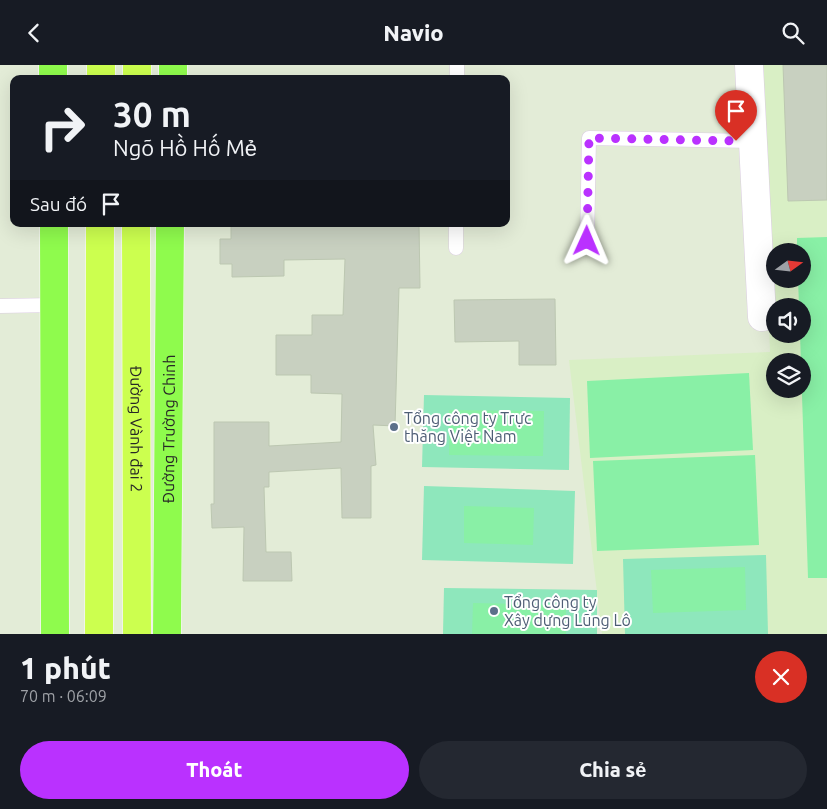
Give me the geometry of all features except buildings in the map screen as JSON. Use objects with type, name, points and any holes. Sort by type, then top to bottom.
[{"type":"highway","points":[[99,634],[100,227]]},
{"type":"highway","name":"Đường Vành đai 2","points":[[136,227],[137,634]]},
{"type":"main road","points":[[54,227],[55,634]]},
{"type":"main road","name":"Đường Trường Chinh","points":[[167,634],[170,227]]},
{"type":"street","points":[[749,65],[762,317]]},
{"type":"lane","points":[[587,241],[589,138],[754,141]]},
{"type":"lane","points":[[456,227],[456,248]]},
{"type":"lane","points":[[0,306],[54,305]]},
{"type":"shaded area","points":[[757,65],[827,65],[827,634],[602,634],[569,360],[770,352],[770,343],[811,343],[811,298],[768,298],[768,288],[811,288],[811,243],[766,243],[760,73]]},
{"type":"shaded area","points":[[424,395],[570,398],[569,470],[422,467]]},
{"type":"shaded area","points":[[424,486],[575,491],[573,564],[422,560]]},
{"type":"shaded area","points":[[766,555],[768,634],[625,634],[623,559]]},
{"type":"shaded area","name":"Tổng công ty Xây dựng Lũng Lô","points":[[444,588],[597,590],[597,634],[443,634]]},
{"type":"green space","points":[[827,237],[827,578],[808,578],[802,398],[811,398],[811,353],[801,353],[800,343],[811,343],[811,298],[799,298],[798,288],[811,288],[811,243],[797,243],[797,238]]},
{"type":"green space","points":[[749,373],[753,450],[590,458],[587,381]]},
{"type":"green space","points":[[449,410],[544,411],[543,456],[449,455]]},
{"type":"green space","points":[[755,455],[759,545],[597,551],[593,461]]},
{"type":"green space","points":[[464,506],[534,508],[533,545],[464,543]]},
{"type":"green space","points":[[745,567],[746,610],[653,613],[651,570]]},
{"type":"green space","points":[[473,603],[566,605],[566,634],[472,634]]},
{"type":"place","name":"Tổng công ty Trực thăng Việt Nam","points":[[394,427]]},
{"type":"place","name":"Tổng công ty Xây dựng Lũng Lô","points":[[494,611]]},
{"type":"route","points":[[587,241],[589,138],[736,141]]}]
